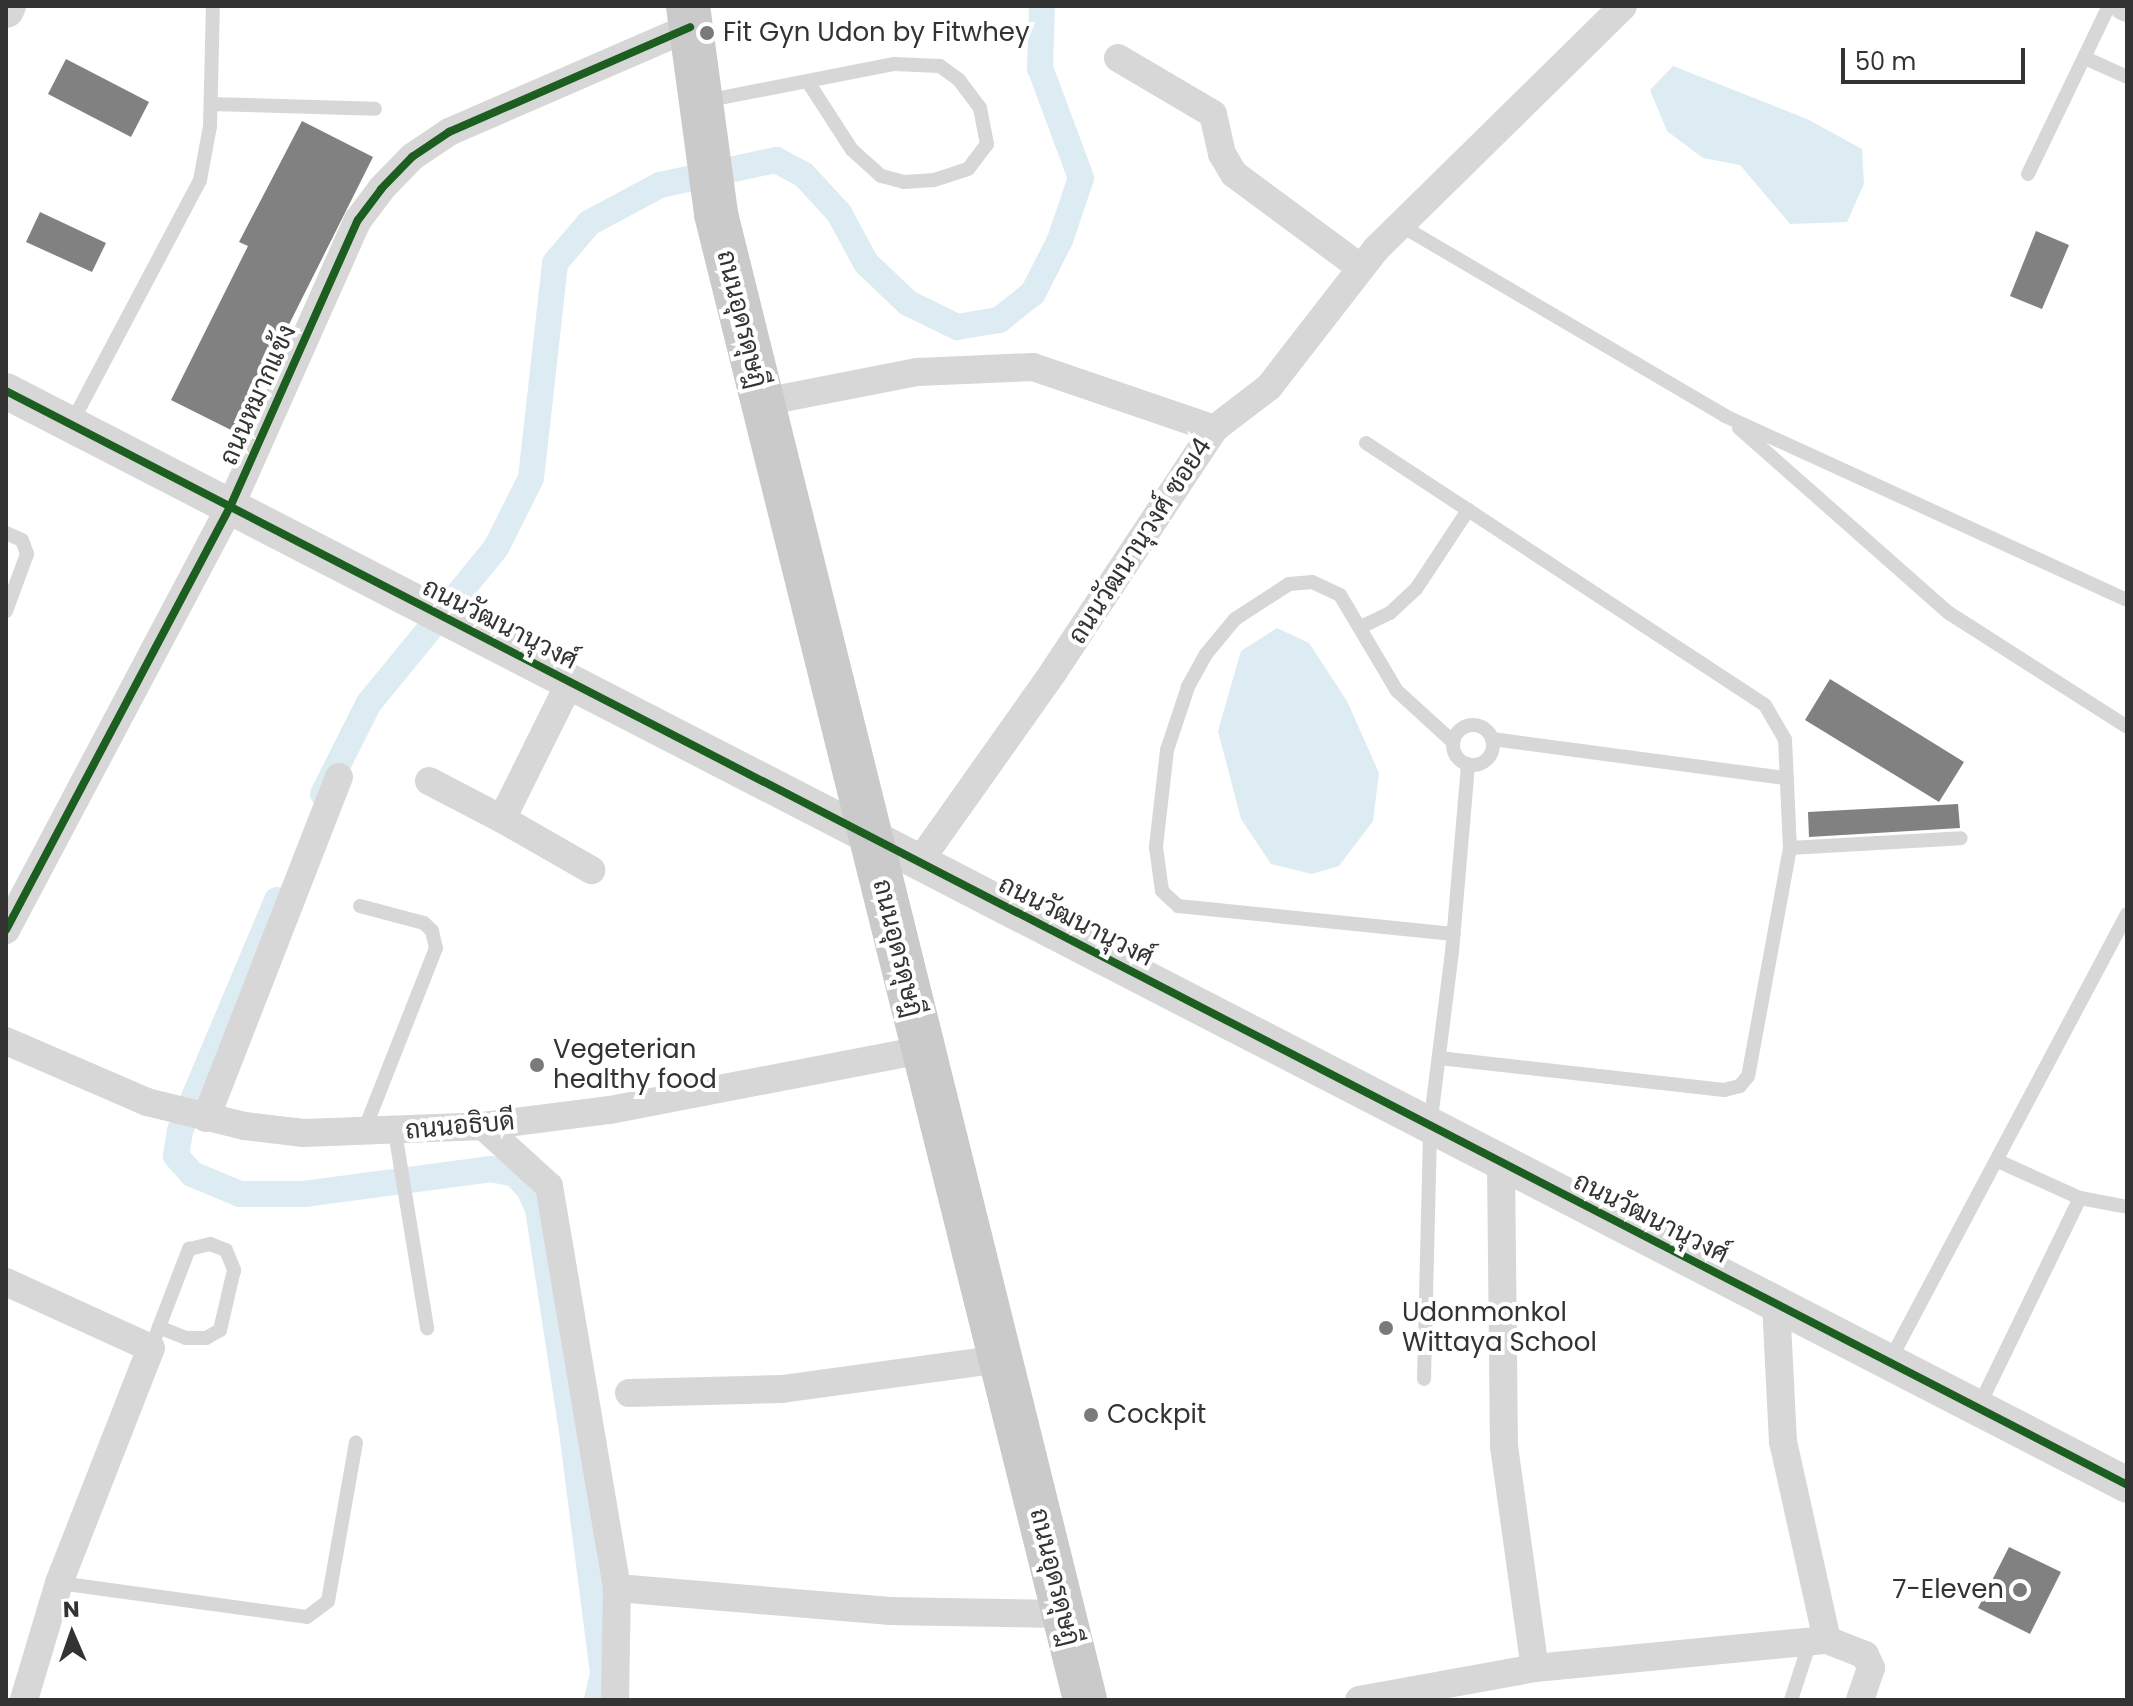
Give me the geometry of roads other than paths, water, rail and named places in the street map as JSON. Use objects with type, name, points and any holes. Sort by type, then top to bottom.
[{"type":"main road","name":"ถนนอุดรดุษฎี","points":[[689,16],[698,102],[716,214],[1085,1700]]},
{"type":"street","name":"ถนนวัฒนานุวงศ์ ซอย4","points":[[919,862],[1214,429],[1269,387],[1361,268],[1400,225],[1623,6]]},
{"type":"street","name":"ถนนหมากแข้ง","points":[[6,930],[230,507],[358,220],[381,189],[412,157],[449,132],[689,16]]},
{"type":"street","points":[[1118,58],[1213,114],[1222,154],[1234,174],[1361,268]]},
{"type":"street","points":[[763,402],[918,372],[1033,367],[1214,429]]},
{"type":"street","name":"ถนนวัฒนานุวงศ์","points":[[6,391],[2127,1485]]},
{"type":"street","points":[[502,819],[570,682]]},
{"type":"street","points":[[206,1118],[339,777]]},
{"type":"street","points":[[429,781],[591,870]]},
{"type":"street","name":"ถนนอธิบดี","points":[[6,1041],[147,1102],[206,1118],[304,1133],[363,1134],[483,1126],[610,1110],[923,1050]]},
{"type":"street","points":[[483,1126],[549,1186],[617,1588],[615,1700]]},
{"type":"street","points":[[1501,1163],[1504,1446],[1535,1668]]},
{"type":"street","points":[[6,1282],[155,1338],[59,1583],[24,1700]]},
{"type":"street","points":[[1776,1304],[1783,1442],[1818,1641]]},
{"type":"street","points":[[629,1393],[782,1389],[1000,1359]]},
{"type":"street","points":[[617,1588],[890,1611],[1064,1614]]},
{"type":"street","points":[[1359,1700],[1535,1668],[1818,1641],[1865,1655],[1871,1668],[1860,1700]]},
{"type":"lane","points":[[71,425],[192,202],[206,158],[211,104],[213,6]]},
{"type":"lane","points":[[2028,174],[2109,6]]},
{"type":"lane","points":[[2085,58],[2127,77]]},
{"type":"lane","points":[[698,102],[894,64],[940,66],[959,80],[980,108],[987,144],[968,169],[934,180],[904,182],[881,176],[852,150],[808,82]]},
{"type":"lane","points":[[211,104],[375,109]]},
{"type":"lane","points":[[1400,225],[1725,416],[2127,600]]},
{"type":"lane","points":[[1725,416],[1949,613],[2127,727]]},
{"type":"lane","points":[[1366,443],[1765,705],[1785,739],[1790,848],[1748,1076],[1740,1086],[1724,1090],[1439,1058]]},
{"type":"lane","points":[[1361,627],[1390,613],[1416,589],[1468,510]]},
{"type":"lane","points":[[6,533],[22,540],[27,554],[6,611]]},
{"type":"lane","points":[[1454,934],[1178,906],[1162,891],[1157,874],[1167,750],[1206,654],[1235,619],[1289,584],[1328,586],[1361,627],[1397,691],[1452,741],[1456,757],[1468,765]]},
{"type":"lane","points":[[1452,741],[1471,725],[1492,739],[1786,778]]},
{"type":"lane","points":[[1468,765],[1487,759],[1492,739]]},
{"type":"lane","points":[[1424,1379],[1430,1126],[1454,934],[1468,765]]},
{"type":"lane","points":[[1790,848],[1961,838]]},
{"type":"lane","points":[[360,906],[424,923],[436,948],[363,1134]]},
{"type":"lane","points":[[1889,1362],[2127,914]]},
{"type":"lane","points":[[395,1132],[427,1328]]},
{"type":"lane","points":[[1998,1161],[2080,1198],[2127,1207]]},
{"type":"lane","points":[[1978,1409],[2080,1198]]},
{"type":"lane","points":[[210,1244],[226,1250],[234,1270],[220,1330],[206,1338],[155,1338],[189,1249],[210,1244]]},
{"type":"lane","points":[[59,1583],[307,1617],[328,1601],[356,1442]]},
{"type":"lane","points":[[1791,1700],[1818,1641]]},
{"type":"waterway","points":[[323,794],[369,703],[496,548],[531,478],[555,263],[589,223],[660,185],[776,160],[804,175],[839,213],[866,263],[908,303],[957,327],[999,320],[1033,293],[1060,240],[1081,178],[1040,68],[1042,6]]},
{"type":"waterway","points":[[277,900],[180,1131],[176,1156],[192,1174],[240,1194],[304,1194],[491,1169],[515,1174],[529,1189],[538,1209],[573,1439],[603,1674],[597,1700]]},
{"type":"place","name":"Fit Gyn Udon by Fitwhey","points":[[707,33]]},
{"type":"place","name":"Vegeterian healthy food","points":[[537,1065]]},
{"type":"place","name":"Udonmonkol Wittaya School","points":[[1386,1328]]},
{"type":"place","name":"Cockpit","points":[[1091,1415]]},
{"type":"place","name":"7-Eleven","points":[[2020,1590]]}]
